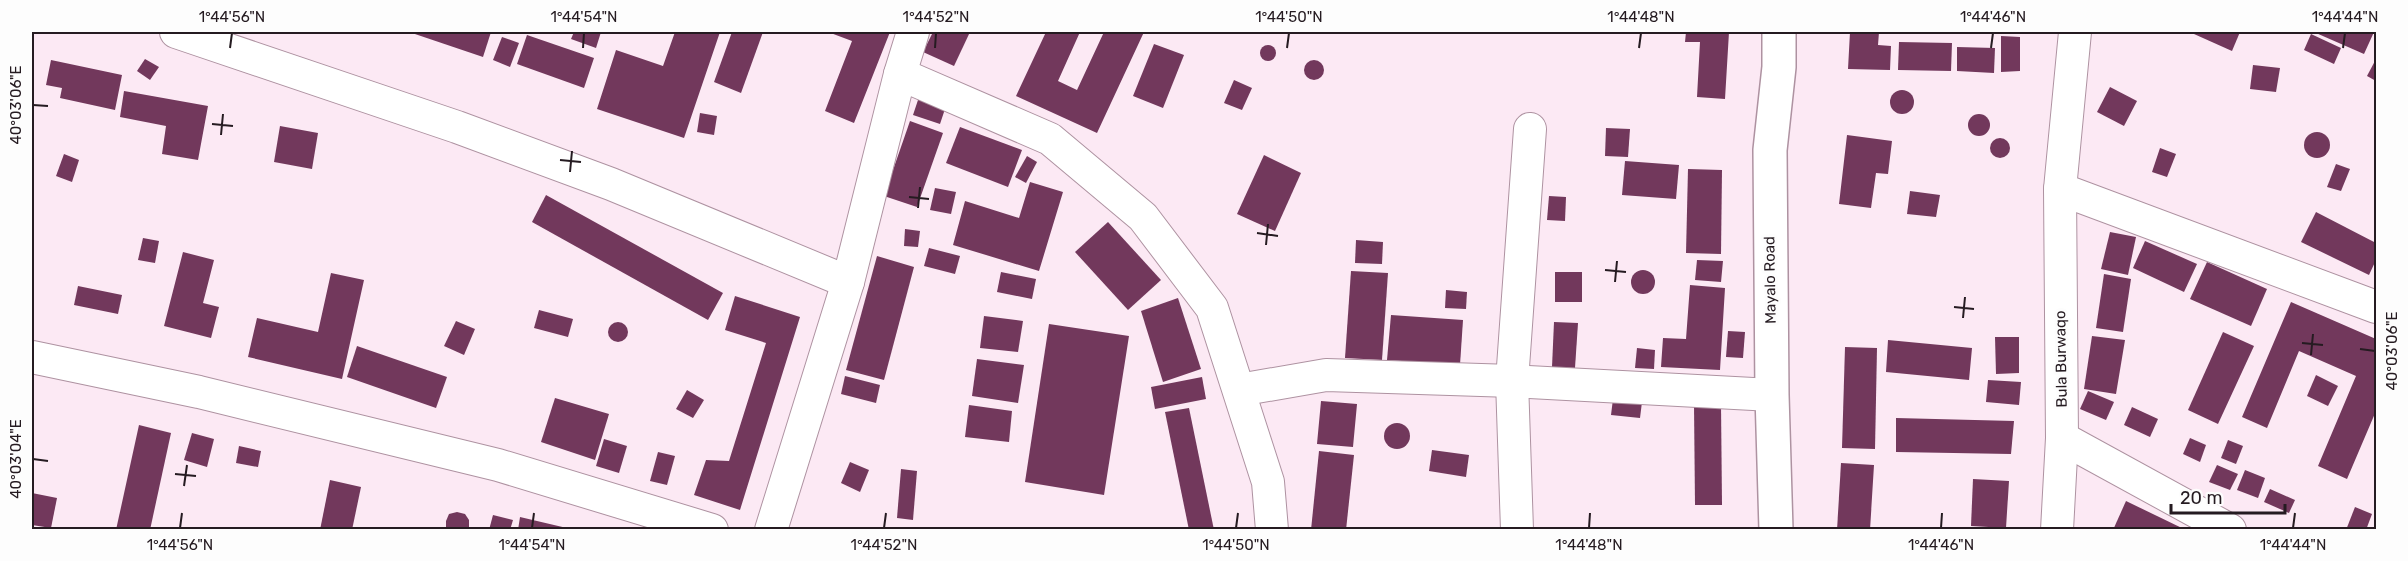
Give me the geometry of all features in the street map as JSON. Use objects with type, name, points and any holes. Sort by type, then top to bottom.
[{"type":"street","points":[[176,32],[457,127],[611,184],[848,282]]},
{"type":"street","points":[[771,530],[848,282],[900,74],[913,32]]},
{"type":"street","name":"Mayalo Road","points":[[1776,530],[1772,395],[1770,150],[1779,67],[1779,32]]},
{"type":"street","name":"Bula Burwaqo","points":[[2057,530],[2062,438],[2060,189],[2075,32]]},
{"type":"street","points":[[900,74],[1050,139],[1143,217],[1212,308],[1268,483],[1272,530]]},
{"type":"street","points":[[1517,530],[1512,381],[1530,129]]},
{"type":"street","points":[[2060,189],[2376,307]]},
{"type":"street","points":[[32,357],[199,392],[498,465],[711,530]]},
{"type":"street","points":[[1239,390],[1326,375],[1512,381],[1772,395]]},
{"type":"street","points":[[2062,438],[2230,530]]},
{"type":"building","points":[[409,32],[491,32],[483,57]]},
{"type":"building","points":[[574,32],[601,32],[596,48],[571,39]]},
{"type":"building","points":[[675,32],[720,32],[684,138],[597,109],[616,50],[663,66]]},
{"type":"building","points":[[732,32],[763,32],[741,93],[714,82]]},
{"type":"building","points":[[828,32],[890,32],[854,123],[825,111],[852,41]]},
{"type":"building","points":[[933,32],[970,32],[954,66],[923,52]]},
{"type":"building","points":[[1046,32],[1080,32],[1058,81],[1077,90],[1104,32],[1144,32],[1097,133],[1016,96]]},
{"type":"building","points":[[1686,32],[1729,32],[1725,99],[1697,97],[1700,42],[1685,42]]},
{"type":"building","points":[[1850,32],[1879,32],[1878,45],[1891,46],[1890,70],[1848,69]]},
{"type":"building","points":[[2195,32],[2240,32],[2232,51],[2194,34]]},
{"type":"building","points":[[2316,32],[2374,32],[2364,54]]},
{"type":"building","points":[[2311,34],[2341,48],[2334,64],[2304,50]]},
{"type":"building","points":[[527,35],[594,58],[584,88],[517,64]]},
{"type":"building","points":[[2001,36],[2020,37],[2020,71],[2001,72]]},
{"type":"building","points":[[502,37],[519,43],[510,67],[493,60]]},
{"type":"building","points":[[1899,42],[1952,43],[1951,71],[1898,70]]},
{"type":"building","points":[[1154,44],[1184,55],[1163,108],[1133,96]]},
{"type":"building","points":[[1265,45],[1271,45],[1276,53],[1274,59],[1265,61],[1260,56],[1260,50]]},
{"type":"building","points":[[1957,47],[1995,48],[1994,73],[1957,71]]},
{"type":"building","points":[[145,59],[159,67],[150,80],[137,71]]},
{"type":"building","points":[[2376,59],[2376,81],[2367,76]]},
{"type":"building","points":[[51,60],[122,75],[115,110],[60,98],[62,88],[46,85]]},
{"type":"building","points":[[1314,60],[1321,63],[1324,70],[1321,77],[1314,80],[1307,77],[1304,70],[1307,63]]},
{"type":"building","points":[[2253,65],[2280,68],[2276,92],[2250,89]]},
{"type":"building","points":[[1234,80],[1252,88],[1242,110],[1224,103]]},
{"type":"building","points":[[2110,87],[2137,101],[2124,126],[2097,112]]},
{"type":"building","points":[[1902,90],[1911,93],[1914,102],[1911,111],[1902,114],[1893,111],[1890,102],[1893,93]]},
{"type":"building","points":[[124,91],[208,106],[198,160],[162,154],[166,126],[120,117]]},
{"type":"building","points":[[919,97],[946,106],[940,124],[913,115]]},
{"type":"building","points":[[700,113],[717,116],[714,135],[697,132]]},
{"type":"building","points":[[1979,114],[1989,121],[1990,125],[1983,135],[1979,136],[1969,129],[1968,125],[1975,115]]},
{"type":"building","points":[[910,121],[943,133],[917,207],[884,196]]},
{"type":"building","points":[[280,126],[318,133],[312,169],[274,162]]},
{"type":"building","points":[[960,127],[1022,150],[1008,187],[946,163]]},
{"type":"building","points":[[1606,128],[1630,129],[1628,157],[1605,156]]},
{"type":"building","points":[[2317,132],[2326,136],[2330,145],[2326,154],[2317,158],[2308,154],[2304,145],[2308,136]]},
{"type":"building","points":[[1847,135],[1892,141],[1888,174],[1876,173],[1871,208],[1839,204]]},
{"type":"building","points":[[2000,138],[2007,141],[2010,148],[2007,155],[2000,158],[1993,155],[1990,148],[1993,141]]},
{"type":"building","points":[[2160,148],[2176,154],[2167,177],[2152,172]]},
{"type":"building","points":[[64,154],[79,160],[72,182],[56,176]]},
{"type":"building","points":[[1264,155],[1301,173],[1275,231],[1237,214]]},
{"type":"building","points":[[1027,156],[1037,162],[1026,183],[1015,177]]},
{"type":"building","points":[[1625,161],[1679,165],[1676,199],[1622,195]]},
{"type":"building","points":[[2336,164],[2350,169],[2341,191],[2327,187]]},
{"type":"building","points":[[1688,169],[1722,170],[1721,254],[1686,253]]},
{"type":"building","points":[[1030,182],[1063,192],[1039,271],[953,245],[965,201],[1019,218]]},
{"type":"building","points":[[935,188],[956,192],[951,214],[930,210]]},
{"type":"building","points":[[1910,191],[1940,195],[1936,217],[1907,214]]},
{"type":"building","points":[[546,195],[723,293],[708,320],[532,222]]},
{"type":"building","points":[[1549,196],[1566,197],[1565,221],[1547,220]]},
{"type":"building","points":[[2316,212],[2376,243],[2376,260],[2369,275],[2301,242]]},
{"type":"building","points":[[1108,222],[1161,280],[1128,310],[1075,252]]},
{"type":"building","points":[[905,229],[920,231],[918,247],[904,246]]},
{"type":"building","points":[[2110,232],[2136,237],[2128,275],[2101,269]]},
{"type":"building","points":[[143,238],[159,241],[155,263],[138,260]]},
{"type":"building","points":[[1356,240],[1383,242],[1382,264],[1355,263]]},
{"type":"building","points":[[2145,241],[2197,264],[2184,292],[2133,268]]},
{"type":"building","points":[[929,248],[960,256],[955,274],[924,266]]},
{"type":"building","points":[[183,252],[214,260],[203,303],[219,307],[211,338],[164,326]]},
{"type":"building","points":[[877,256],[914,267],[884,380],[846,370]]},
{"type":"building","points":[[1697,260],[1723,261],[1721,282],[1695,280]]},
{"type":"building","points":[[2207,262],[2267,289],[2251,326],[2190,299]]},
{"type":"building","points":[[1643,270],[1648,271],[1654,277],[1654,287],[1648,293],[1643,294],[1638,293],[1632,287],[1631,282],[1632,277],[1638,271]]},
{"type":"building","points":[[1351,271],[1388,273],[1382,360],[1345,358]]},
{"type":"building","points":[[1001,272],[1036,279],[1032,299],[997,292]]},
{"type":"building","points":[[1555,272],[1582,272],[1582,302],[1555,302]]},
{"type":"building","points":[[331,273],[364,280],[342,379],[248,357],[257,318],[318,332]]},
{"type":"building","points":[[2104,274],[2131,279],[2123,332],[2096,328]]},
{"type":"building","points":[[1690,285],[1725,288],[1720,370],[1661,367],[1663,338],[1686,339]]},
{"type":"building","points":[[78,286],[122,295],[118,314],[74,305]]},
{"type":"building","points":[[1446,290],[1467,292],[1466,309],[1445,308]]},
{"type":"building","points":[[735,296],[800,317],[740,510],[694,495],[706,460],[729,461],[766,343],[725,330]]},
{"type":"building","points":[[1178,298],[1201,369],[1163,382],[1141,311]]},
{"type":"building","points":[[2291,302],[2376,339],[2376,411],[2347,479],[2318,466],[2356,376],[2299,351],[2267,428],[2242,417]]},
{"type":"building","points":[[539,310],[573,319],[568,337],[534,328]]},
{"type":"building","points":[[1391,315],[1463,320],[1460,365],[1387,360]]},
{"type":"building","points":[[984,316],[1023,321],[1018,352],[980,348]]},
{"type":"building","points":[[456,321],[475,329],[464,355],[444,346]]},
{"type":"building","points":[[618,322],[625,325],[628,332],[625,339],[618,342],[611,339],[608,332],[611,325]]},
{"type":"building","points":[[1554,322],[1578,323],[1575,368],[1552,367]]},
{"type":"building","points":[[1049,324],[1129,336],[1104,495],[1025,482]]},
{"type":"building","points":[[1728,331],[1745,332],[1743,358],[1726,357]]},
{"type":"building","points":[[2223,332],[2254,346],[2218,424],[2188,410]]},
{"type":"building","points":[[2092,336],[2125,340],[2116,394],[2084,389]]},
{"type":"building","points":[[1995,337],[2019,337],[2019,373],[1996,374]]},
{"type":"building","points":[[1888,340],[1972,348],[1969,380],[1886,372]]},
{"type":"building","points":[[357,346],[447,377],[436,408],[347,377]]},
{"type":"building","points":[[1845,347],[1877,348],[1875,449],[1842,448]]},
{"type":"building","points":[[1637,348],[1655,350],[1654,369],[1635,368]]},
{"type":"building","points":[[977,359],[1024,365],[1018,403],[972,396]]},
{"type":"building","points":[[2316,375],[2338,386],[2328,406],[2307,396]]},
{"type":"building","points":[[845,376],[880,385],[876,403],[841,394]]},
{"type":"building","points":[[1202,377],[1206,399],[1155,409],[1151,387]]},
{"type":"building","points":[[1988,380],[2021,382],[2019,405],[1986,402]]},
{"type":"building","points":[[687,390],[704,400],[693,418],[676,409]]},
{"type":"building","points":[[1614,391],[1643,394],[1640,418],[1611,415]]},
{"type":"building","points":[[2088,391],[2114,402],[2106,420],[2080,409]]},
{"type":"building","points":[[555,398],[609,414],[595,460],[541,442]]},
{"type":"building","points":[[1321,401],[1357,404],[1353,447],[1317,444]]},
{"type":"building","points":[[1721,404],[1722,505],[1695,505],[1694,405]]},
{"type":"building","points":[[969,405],[1012,411],[1009,442],[965,437]]},
{"type":"building","points":[[2132,407],[2158,419],[2150,437],[2124,425]]},
{"type":"building","points":[[1189,408],[1214,530],[1189,530],[1165,412]]},
{"type":"building","points":[[1896,418],[2014,421],[2011,454],[1896,452]]},
{"type":"building","points":[[1397,423],[1406,427],[1410,436],[1406,445],[1397,449],[1388,445],[1384,436],[1388,427]]},
{"type":"building","points":[[139,425],[171,433],[150,530],[116,530]]},
{"type":"building","points":[[192,433],[214,439],[207,467],[184,460]]},
{"type":"building","points":[[2190,438],[2206,445],[2200,462],[2183,454]]},
{"type":"building","points":[[604,439],[627,446],[619,473],[596,466]]},
{"type":"building","points":[[2228,440],[2243,446],[2236,464],[2221,458]]},
{"type":"building","points":[[239,446],[261,451],[258,467],[236,463]]},
{"type":"building","points":[[1432,450],[1469,455],[1466,477],[1429,471]]},
{"type":"building","points":[[1319,451],[1354,455],[1346,530],[1311,530]]},
{"type":"building","points":[[658,452],[675,456],[667,485],[650,481]]},
{"type":"building","points":[[850,462],[869,470],[860,492],[841,483]]},
{"type":"building","points":[[1841,463],[1874,465],[1870,530],[1837,530]]},
{"type":"building","points":[[2217,465],[2238,474],[2230,490],[2209,482]]},
{"type":"building","points":[[901,469],[917,471],[913,520],[897,518]]},
{"type":"building","points":[[2245,470],[2265,478],[2258,498],[2237,490]]},
{"type":"building","points":[[1973,479],[2009,481],[2006,528],[1971,526]]},
{"type":"building","points":[[330,480],[361,487],[352,530],[320,530]]},
{"type":"building","points":[[2270,489],[2295,500],[2289,513],[2264,502]]},
{"type":"building","points":[[32,493],[57,498],[51,528],[32,525]]},
{"type":"building","points":[[2126,501],[2186,530],[2113,530]]},
{"type":"building","points":[[2355,507],[2372,514],[2366,530],[2346,530]]},
{"type":"building","points":[[457,512],[465,514],[469,520],[469,530],[446,530],[449,514]]},
{"type":"building","points":[[493,515],[513,520],[510,530],[489,530]]},
{"type":"building","points":[[520,517],[571,529],[518,530]]}]
